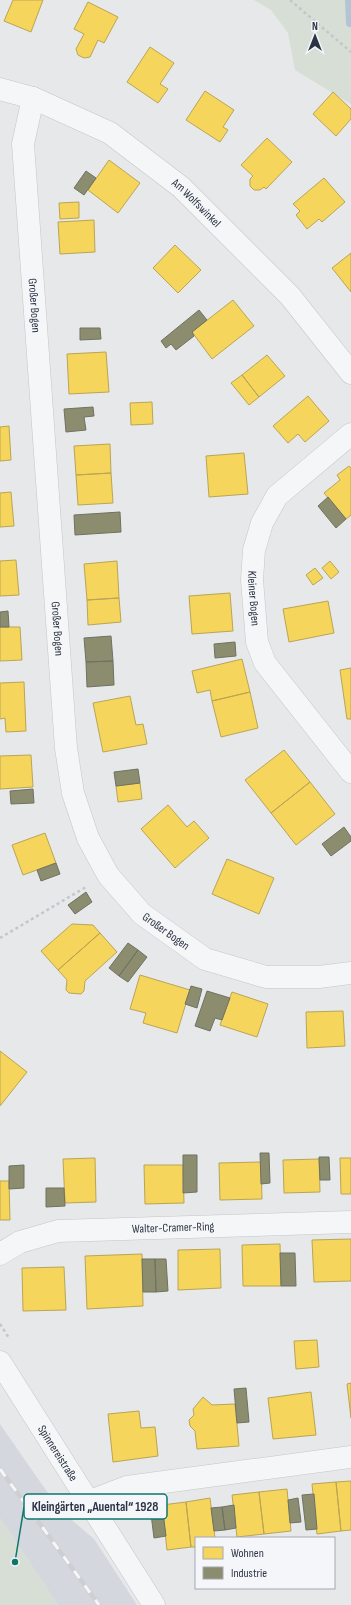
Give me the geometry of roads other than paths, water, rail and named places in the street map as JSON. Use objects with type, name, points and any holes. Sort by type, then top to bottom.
[{"type":"street","name":"Am Wolfswinkel","points":[[0,89],[33,98],[110,133],[181,187],[290,296],[351,373]]},
{"type":"street","name":"Großer Bogen","points":[[33,98],[23,144],[66,748],[75,801],[88,838],[108,875],[142,914],[205,959],[266,977],[319,977],[351,973]]},
{"type":"street","name":"Kleiner Bogen","points":[[351,434],[277,496],[262,523],[254,550],[252,580],[257,642],[266,663],[351,772]]},
{"type":"street","name":"Walter-Cramer-Ring","points":[[0,1254],[20,1242],[58,1231],[351,1222]]},
{"type":"street","name":"Spinnereistraße","points":[[0,1362],[154,1605]]},
{"type":"street","points":[[88,1502],[127,1486],[351,1457]]},
{"type":"waterway","points":[[349,0],[351,23]]},
{"type":"railway","points":[[0,1469],[99,1605]]},
{"type":"place","name":"Kleingärten „Auental“ 1928","points":[[15,1562]]}]
